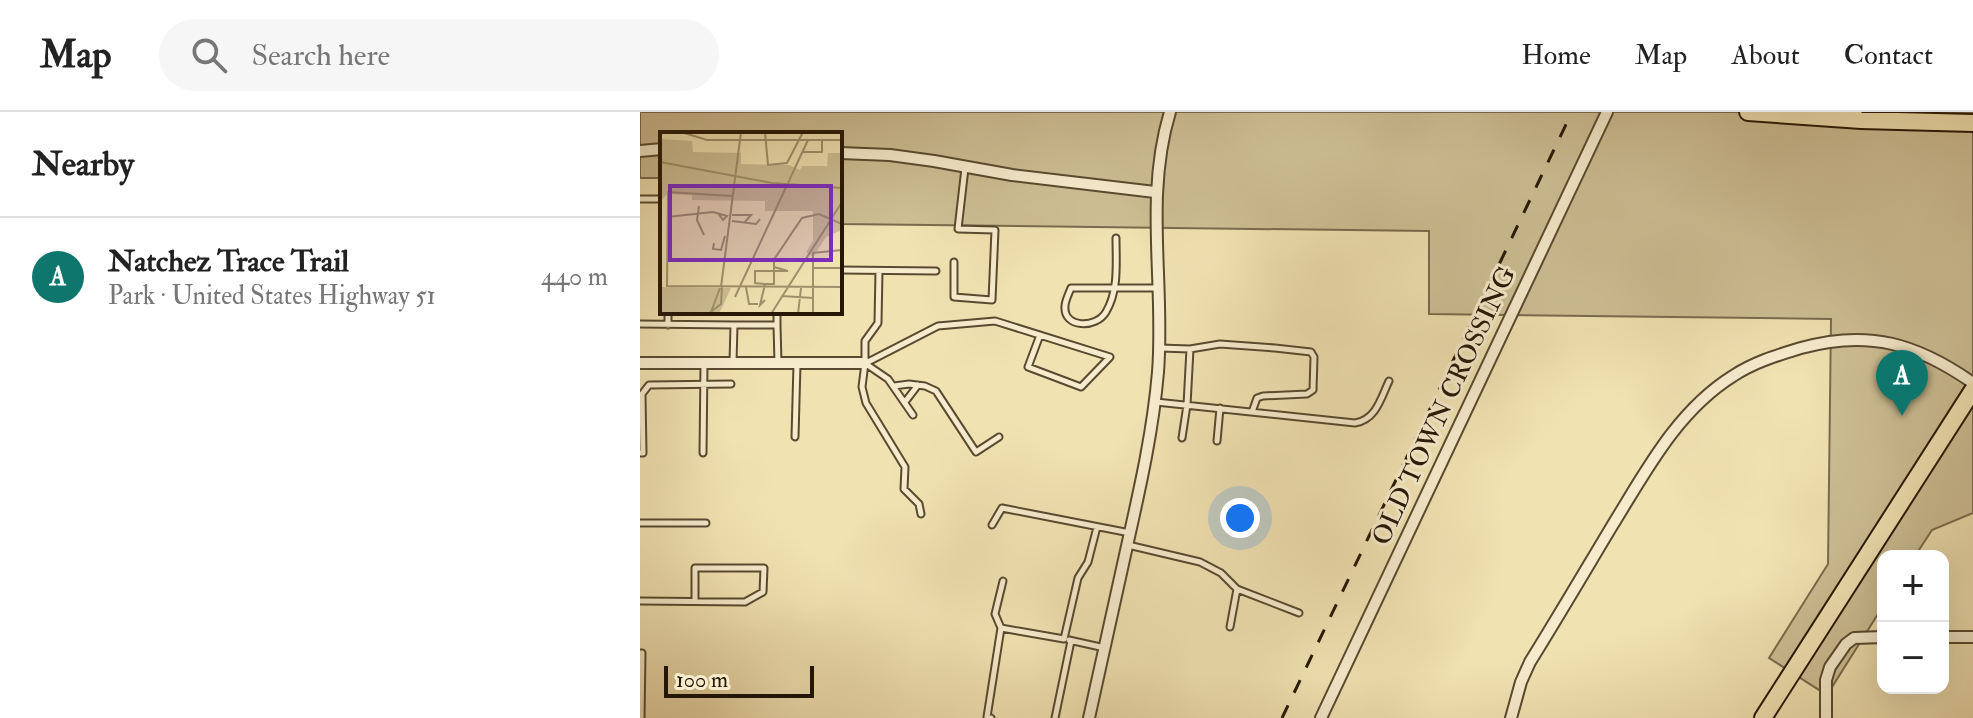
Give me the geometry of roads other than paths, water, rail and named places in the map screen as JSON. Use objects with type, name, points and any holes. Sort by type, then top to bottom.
[{"type":"main road","points":[[1748,112],[1861,120],[1973,123]]},
{"type":"main road","points":[[1763,718],[1973,390]]},
{"type":"street","points":[[1089,718],[1148,449],[1155,401],[1159,288],[1155,192],[1170,112]]},
{"type":"street","name":"OLD TOWN CROSSING","points":[[1321,718],[1607,112]]},
{"type":"street","points":[[640,151],[660,149]]},
{"type":"street","points":[[842,153],[890,155],[1012,175],[1155,192]]},
{"type":"street","points":[[1511,718],[1530,662],[1658,450],[1684,418],[1733,376],[1751,366],[1799,349],[1853,339],[1893,343],[1944,363],[1973,383]]},
{"type":"street","points":[[640,363],[865,363]]},
{"type":"street","points":[[1826,718],[1826,680],[1830,667],[1854,638],[1877,637]]},
{"type":"street","points":[[1949,637],[1973,637]]},
{"type":"lane","points":[[954,262],[954,297],[992,300],[995,230],[958,229],[966,167]]},
{"type":"lane","points":[[1116,238],[1116,288],[1106,313],[1095,323],[1084,324],[1074,322],[1068,316],[1065,307],[1071,288],[1116,288],[1159,288]]},
{"type":"lane","points":[[842,270],[936,271]]},
{"type":"lane","points":[[879,271],[878,323],[865,341],[862,387],[866,403],[905,467],[904,489],[919,504],[921,514]]},
{"type":"lane","points":[[668,314],[668,325]]},
{"type":"lane","points":[[777,314],[778,363]]},
{"type":"lane","points":[[865,363],[938,326],[995,321],[1040,335],[1068,344],[1110,357],[1081,387],[1028,367],[1040,335]]},
{"type":"lane","points":[[640,324],[777,325]]},
{"type":"lane","points":[[733,363],[734,325]]},
{"type":"lane","points":[[1159,348],[1190,349],[1220,344],[1311,352],[1314,357],[1313,390],[1307,394],[1257,398],[1252,412]]},
{"type":"lane","points":[[1182,438],[1190,349]]},
{"type":"lane","points":[[703,453],[704,363]]},
{"type":"lane","points":[[795,437],[797,363]]},
{"type":"lane","points":[[865,363],[888,379],[913,415]]},
{"type":"lane","points":[[1155,401],[1355,423],[1364,422],[1373,413],[1389,381]]},
{"type":"lane","points":[[640,453],[643,453],[642,394],[649,385],[731,384]]},
{"type":"lane","points":[[894,386],[918,385],[936,391],[976,452],[999,437]]},
{"type":"lane","points":[[905,402],[918,385]]},
{"type":"lane","points":[[1217,441],[1220,408]]},
{"type":"lane","points":[[992,525],[1002,508],[1097,527],[1200,562],[1221,573],[1237,589],[1299,613]]},
{"type":"lane","points":[[640,523],[706,523]]},
{"type":"lane","points":[[1055,718],[1078,578],[1088,562],[1097,527]]},
{"type":"lane","points":[[640,601],[745,602],[763,592],[764,568],[695,568],[695,601]]},
{"type":"lane","points":[[991,718],[987,717],[1001,628],[995,614],[1003,581]]},
{"type":"lane","points":[[1230,627],[1237,589]]},
{"type":"lane","points":[[1001,628],[1105,648]]},
{"type":"lane","points":[[640,653],[641,718]]},
{"type":"railway","points":[[1282,718],[1572,112]]},
{"type":"place","name":"Natchez Trace Trail","points":[[1902,416]]}]
